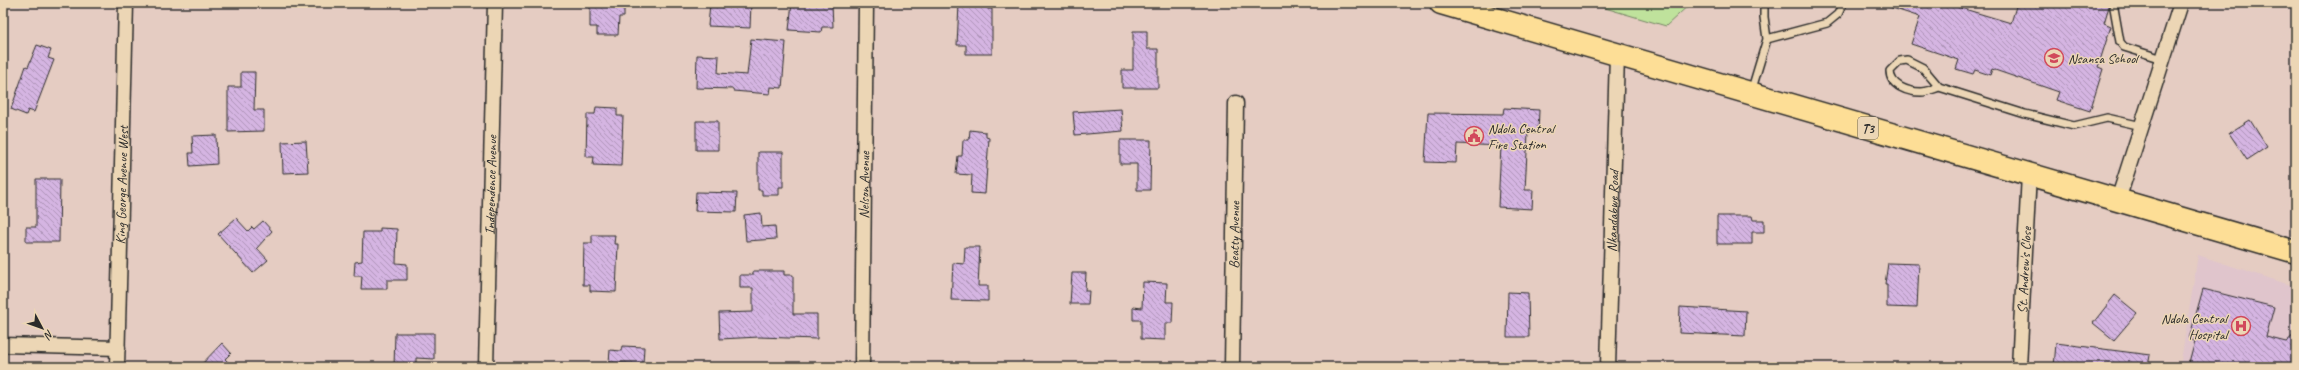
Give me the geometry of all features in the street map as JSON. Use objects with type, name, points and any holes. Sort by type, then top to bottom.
[{"type":"highway","name":"T3","points":[[1440,3],[2296,252]]},
{"type":"street","name":"King George Avenue West","points":[[117,367],[126,3]]},
{"type":"street","name":"Independence Avenue","points":[[486,367],[495,3]]},
{"type":"street","name":"Nelson Avenue","points":[[862,367],[866,3]]},
{"type":"street","points":[[2118,200],[2181,3]]},
{"type":"street","name":"Nkandabwe Road","points":[[1608,367],[1617,55]]},
{"type":"street","name":"Beatty Avenue","points":[[1232,367],[1236,103]]},
{"type":"street","name":"St. Andrew's Close","points":[[2019,367],[2029,174]]},
{"type":"street","points":[[3,345],[118,348]]},
{"type":"lane","points":[[1750,94],[1767,39],[1764,3]]},
{"type":"lane","points":[[1767,39],[1827,23],[1838,14],[1843,3]]},
{"type":"lane","points":[[2114,8],[2120,42],[2124,46],[2163,59]]},
{"type":"lane","points":[[1939,87],[1922,92],[1911,90],[1893,82],[1890,78],[1890,72],[1900,61],[1914,62],[1923,68],[1939,87],[2025,114],[2074,126],[2107,118],[2142,126]]},
{"type":"shaded area","name":"Ndola Central Hospital","points":[[2198,255],[2296,287],[2296,367],[2180,367]]},
{"type":"green space","points":[[1588,3],[1691,3],[1666,26]]},
{"type":"building","points":[[590,3],[624,3],[624,17],[619,17],[618,35],[597,35],[597,27],[590,27]]},
{"type":"building","points":[[710,3],[751,3],[750,28],[708,26]]},
{"type":"building","points":[[792,3],[832,4],[833,27],[822,27],[821,32],[789,30]]},
{"type":"building","points":[[989,3],[988,9],[992,9],[992,54],[966,54],[966,45],[957,45],[959,4]]},
{"type":"building","name":"Nsansa School","points":[[1887,3],[1956,3],[1955,6],[2011,23],[2017,3],[2110,3],[2104,23],[2111,26],[2098,67],[2103,69],[2090,111],[2056,100],[2059,92],[1992,69],[1990,75],[1975,70],[1973,74],[1956,69],[1959,60],[1911,44],[1920,17],[1886,6]]},
{"type":"building","points":[[1133,31],[1147,31],[1147,49],[1158,49],[1158,88],[1122,88],[1122,70],[1133,70]]},
{"type":"building","points":[[751,39],[786,42],[782,88],[771,87],[770,94],[733,91],[733,89],[696,88],[697,55],[719,56],[718,73],[747,75]]},
{"type":"building","points":[[37,45],[51,50],[48,58],[54,60],[34,112],[28,110],[26,115],[11,109],[26,66],[28,67]]},
{"type":"building","points":[[241,72],[255,72],[254,110],[264,110],[264,131],[228,132],[228,87],[241,87]]},
{"type":"building","points":[[596,107],[617,108],[617,116],[623,116],[621,166],[593,165],[594,157],[586,157],[587,114],[595,114]]},
{"type":"building","points":[[1504,108],[1539,110],[1538,133],[1528,133],[1525,190],[1533,190],[1532,209],[1498,207],[1501,146],[1457,144],[1456,163],[1425,162],[1428,113],[1503,114]]},
{"type":"building","points":[[1121,109],[1123,131],[1075,135],[1073,112]]},
{"type":"building","points":[[2250,120],[2267,147],[2247,160],[2229,133]]},
{"type":"building","points":[[696,121],[718,121],[718,150],[696,150]]},
{"type":"building","points":[[970,130],[986,132],[986,137],[989,138],[985,194],[971,193],[972,175],[956,174],[958,156],[962,156],[963,140],[969,140]]},
{"type":"building","points":[[216,135],[217,164],[190,166],[189,153],[193,153],[192,136]]},
{"type":"building","points":[[1120,140],[1151,140],[1150,190],[1137,190],[1137,164],[1120,164]]},
{"type":"building","points":[[306,141],[308,172],[283,173],[282,142]]},
{"type":"building","points":[[758,152],[783,152],[783,187],[779,187],[779,195],[762,195],[762,190],[758,190]]},
{"type":"building","points":[[36,179],[60,179],[59,242],[26,242],[26,227],[36,227]]},
{"type":"building","points":[[696,192],[737,193],[736,212],[695,211]]},
{"type":"building","points":[[761,213],[762,227],[775,226],[776,239],[746,241],[744,215]]},
{"type":"building","points":[[1717,216],[1752,216],[1753,220],[1764,220],[1764,232],[1752,232],[1752,244],[1717,244]]},
{"type":"building","points":[[236,218],[248,231],[252,227],[254,229],[263,221],[272,231],[257,248],[268,260],[253,273],[218,234]]},
{"type":"building","points":[[380,228],[397,229],[396,263],[407,264],[407,280],[387,280],[387,289],[361,289],[362,276],[354,276],[355,262],[362,261],[363,232],[380,232]]},
{"type":"building","points":[[592,235],[615,235],[614,244],[618,244],[616,292],[590,291],[590,285],[583,285],[584,243],[592,243]]},
{"type":"building","points":[[965,247],[980,247],[978,286],[988,286],[988,301],[951,300],[953,263],[964,264]]},
{"type":"building","points":[[1888,263],[1919,264],[1917,308],[1887,307],[1887,284],[1885,284]]},
{"type":"building","points":[[753,271],[784,271],[784,275],[793,275],[793,314],[817,314],[817,339],[759,337],[720,339],[719,313],[753,312],[753,288],[740,288],[740,275],[753,275]]},
{"type":"building","points":[[1072,273],[1086,273],[1085,291],[1089,291],[1088,304],[1070,304]]},
{"type":"building","points":[[1143,282],[1167,283],[1166,302],[1173,302],[1172,323],[1165,323],[1165,340],[1141,339],[1141,320],[1133,320],[1133,307],[1142,308]]},
{"type":"building","points":[[2203,289],[2274,307],[2266,337],[2286,342],[2296,333],[2296,367],[2188,367],[2195,341],[2189,339]]},
{"type":"building","points":[[1508,292],[1528,293],[1529,337],[1507,337]]},
{"type":"building","points":[[2115,295],[2137,313],[2114,340],[2093,323]]},
{"type":"building","points":[[1680,307],[1746,311],[1745,336],[1679,333]]},
{"type":"building","points":[[395,333],[434,333],[434,359],[416,358],[416,367],[394,367]]},
{"type":"building","points":[[222,343],[231,353],[225,359],[233,367],[199,367]]},
{"type":"building","points":[[2056,343],[2150,355],[2148,367],[2054,367]]},
{"type":"building","points":[[622,346],[644,347],[643,364],[609,362],[610,350],[621,351]]},
{"type":"place","name":"Nsansa School","points":[[2054,58]]},
{"type":"place","name":"Ndola Central Fire Station","points":[[1474,136]]},
{"type":"place","name":"Ndola Central Hospital","points":[[2241,326]]}]
